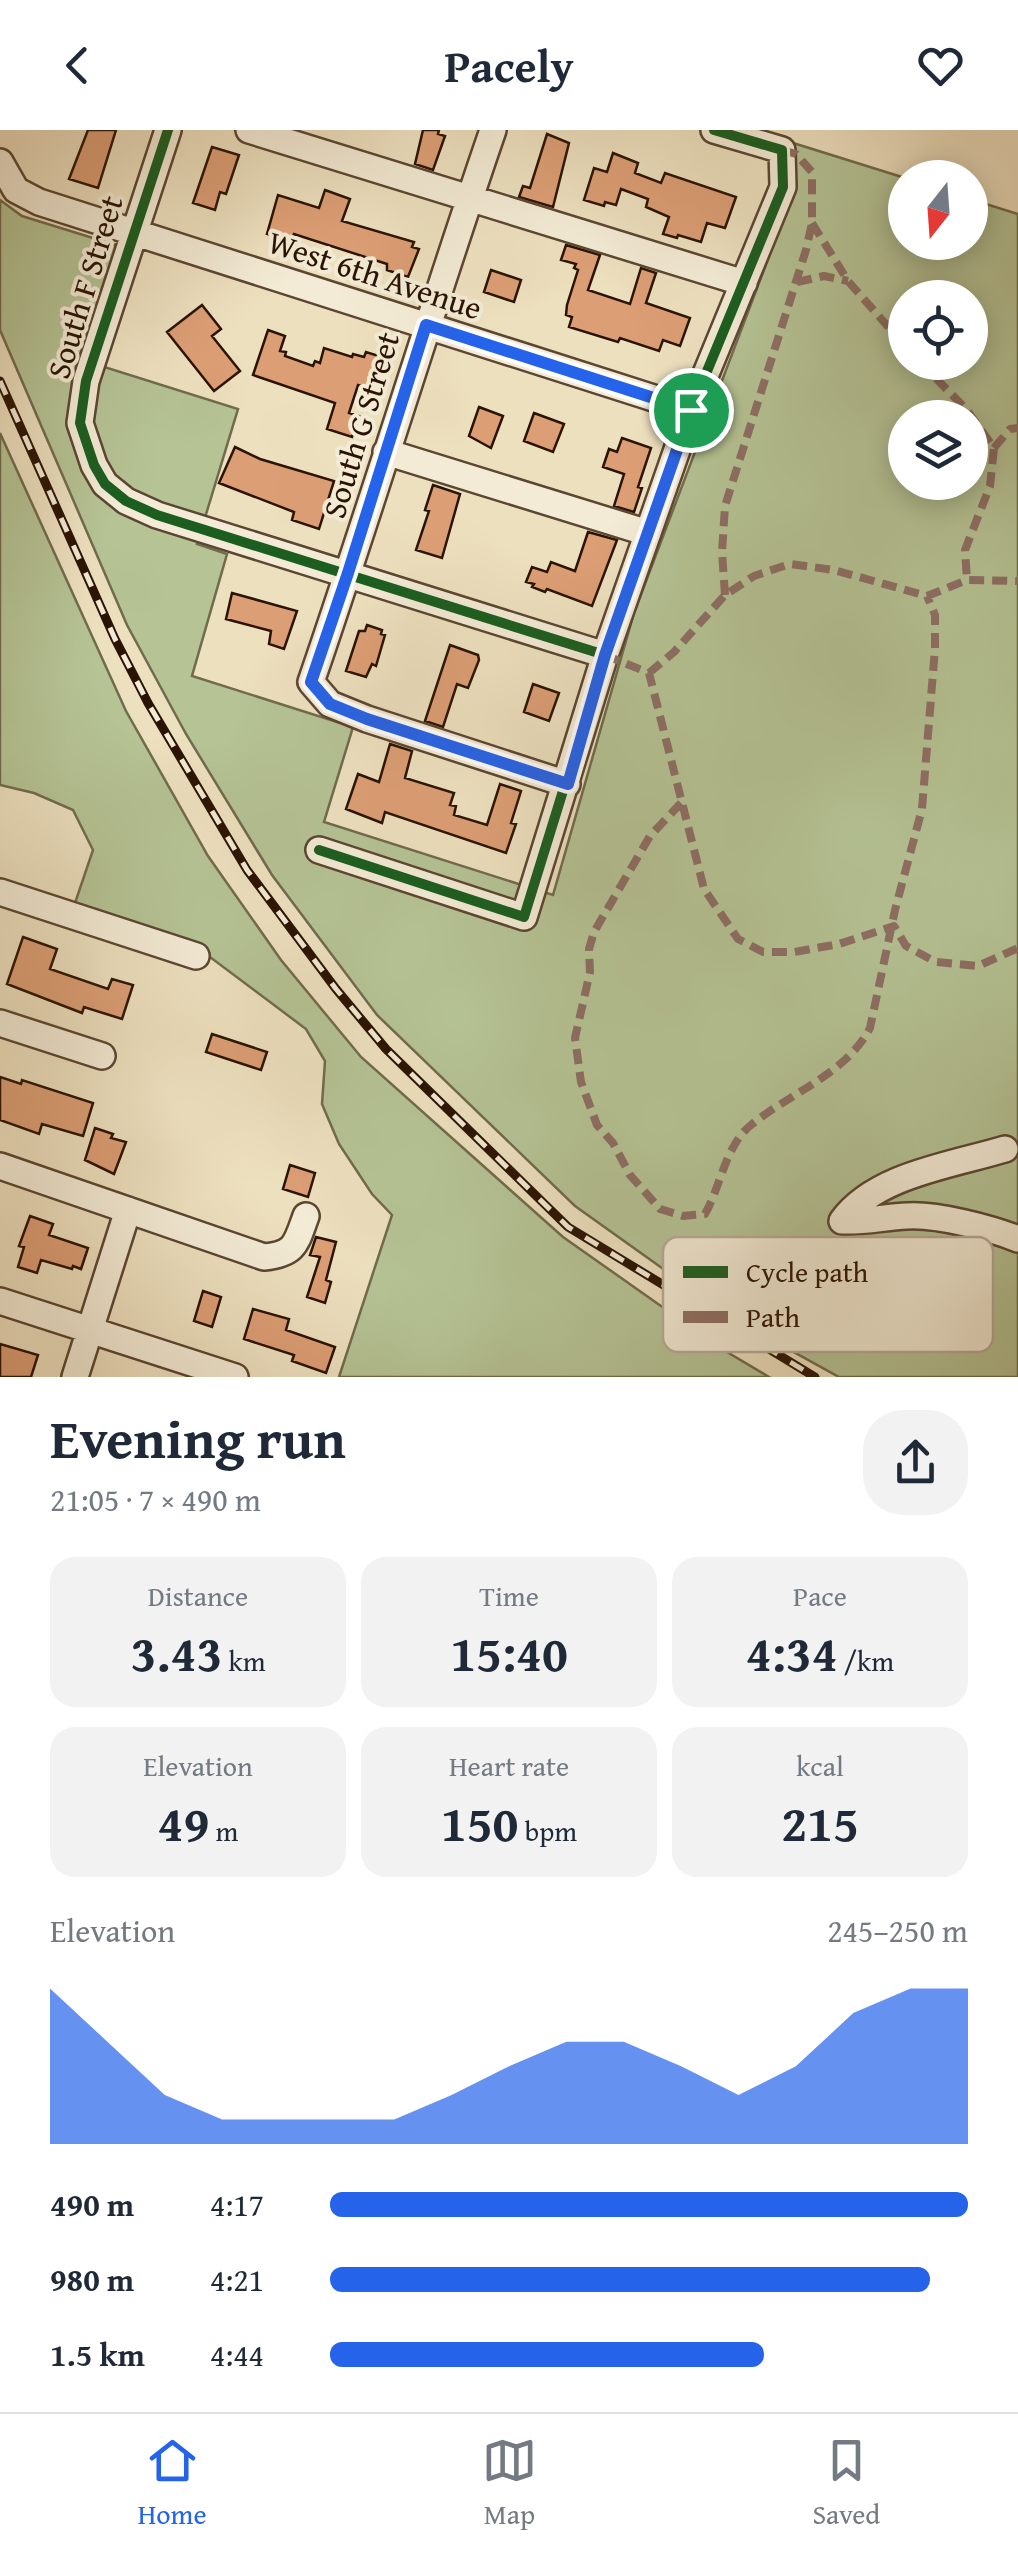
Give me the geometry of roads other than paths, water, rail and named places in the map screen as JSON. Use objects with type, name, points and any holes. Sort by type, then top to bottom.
[{"type":"street","name":"South F Street","points":[[168,130],[86,381],[80,423],[94,465],[105,484],[126,501],[157,516],[348,573]]},
{"type":"street","points":[[249,130],[744,283]]},
{"type":"street","name":"South G Street","points":[[493,130],[311,682],[330,704],[367,719],[568,784]]},
{"type":"street","points":[[319,850],[524,917],[605,655],[691,410],[783,187],[782,150],[714,130]]},
{"type":"street","name":"West 6th Avenue","points":[[0,162],[16,190],[39,202],[691,410]]},
{"type":"street","points":[[386,452],[648,533]]},
{"type":"street","points":[[348,573],[605,655]]},
{"type":"street","points":[[0,892],[196,956]]},
{"type":"street","points":[[0,1023],[102,1056]]},
{"type":"street","points":[[1004,1149],[868,1193],[842,1221],[870,1222],[910,1215],[986,1227],[1018,1239]]},
{"type":"street","points":[[0,1166],[264,1257],[281,1256],[294,1248],[306,1216]]},
{"type":"street","points":[[75,1377],[128,1210]]},
{"type":"street","points":[[0,1301],[235,1377]]},
{"type":"railway","points":[[0,381],[115,639],[148,703],[247,870],[386,1049],[568,1227],[663,1285]]},
{"type":"railway","points":[[774,1352],[815,1377]]}]
